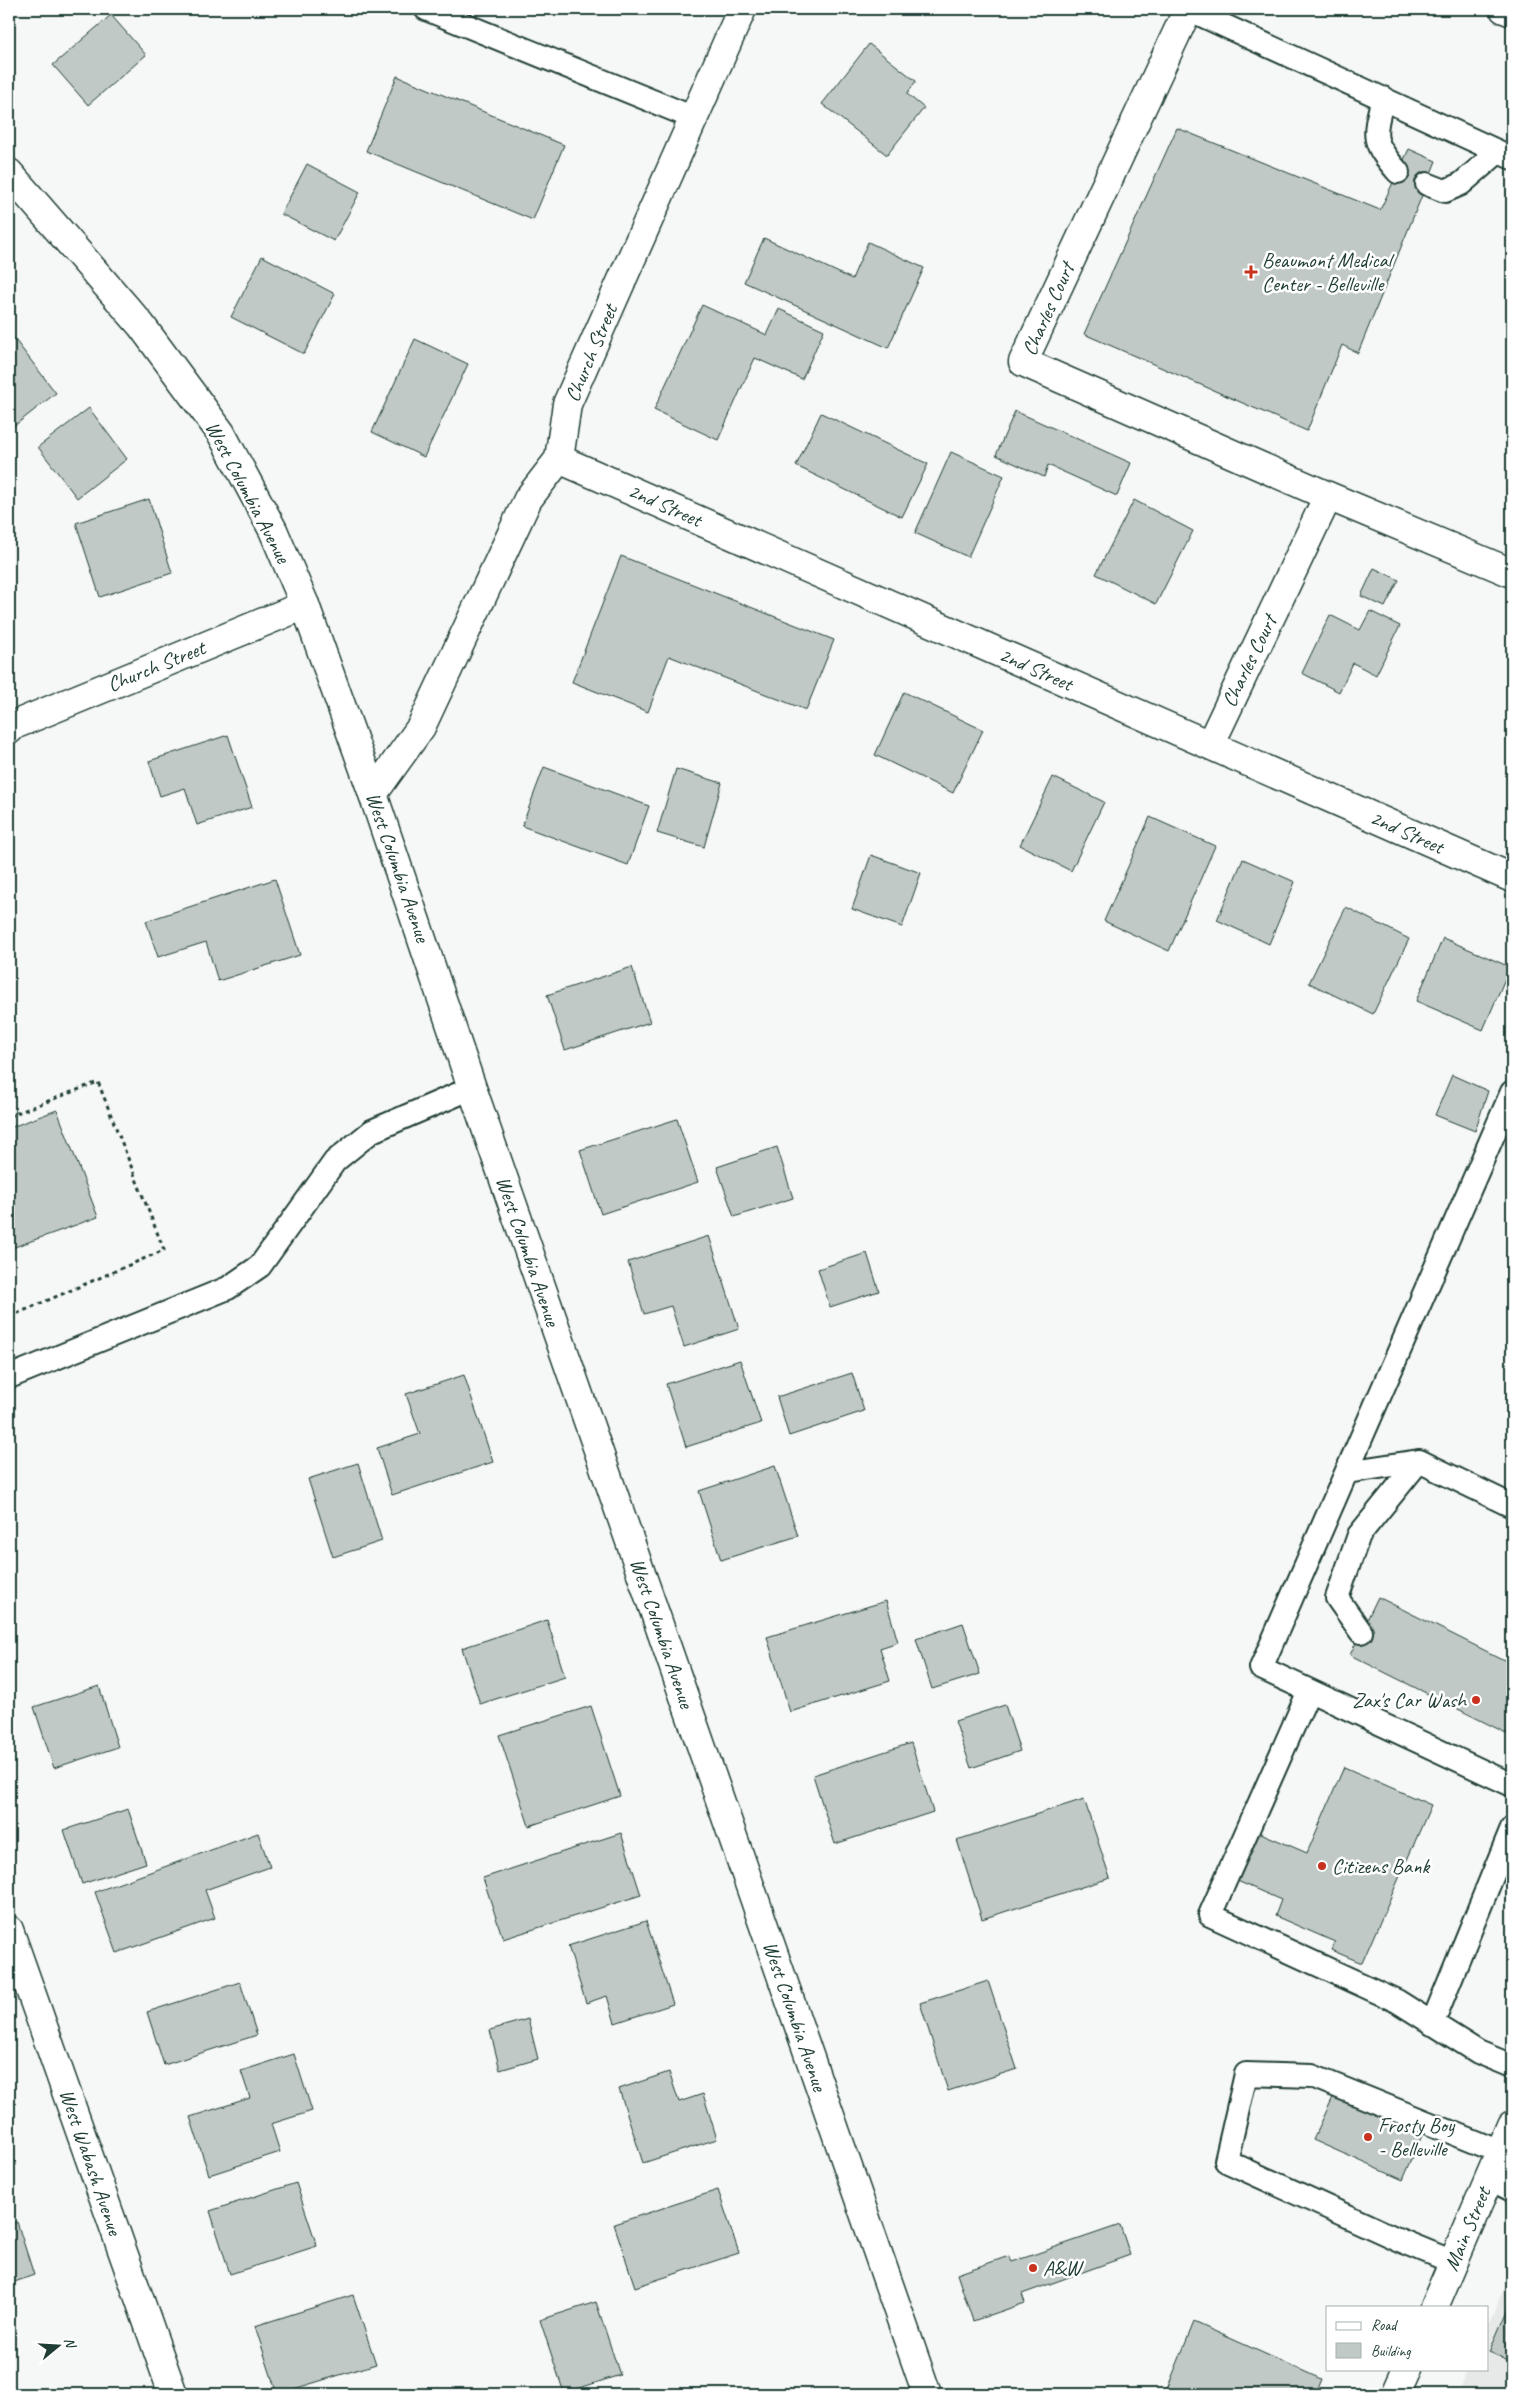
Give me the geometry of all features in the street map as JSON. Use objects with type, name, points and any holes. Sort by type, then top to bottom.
[{"type":"street","name":"Church Street","points":[[373,794],[421,726],[528,499],[559,459],[567,404],[742,9]]},
{"type":"street","name":"Charles Court","points":[[1188,9],[1023,362],[1328,496],[1512,573]]},
{"type":"street","points":[[1504,9],[1512,12]]},
{"type":"street","name":"West Columbia Avenue","points":[[9,173],[141,325],[220,433],[272,530],[305,605],[373,794],[472,1088],[927,2394]]},
{"type":"street","name":"2nd Street","points":[[559,459],[1512,878]]},
{"type":"street","name":"Charles Court","points":[[1210,745],[1328,496]]},
{"type":"street","name":"Church Street","points":[[9,730],[14,725],[305,605]]},
{"type":"street","name":"West Wabash Avenue","points":[[9,1930],[173,2394]]},
{"type":"street","name":"Main Street","points":[[1434,2306],[1512,2125]]},
{"type":"street","points":[[1396,2394],[1407,2370]]},
{"type":"lane","points":[[426,9],[694,118]]},
{"type":"lane","points":[[1188,9],[1505,155]]},
{"type":"lane","points":[[1383,98],[1374,132],[1382,154],[1398,172]]},
{"type":"lane","points":[[1427,184],[1446,191],[1461,184],[1505,155]]},
{"type":"lane","points":[[9,1377],[228,1288],[260,1266],[342,1155],[372,1131],[472,1088]]},
{"type":"lane","points":[[1512,1092],[1261,1668],[1512,1785]]},
{"type":"lane","points":[[1347,1472],[1419,1461],[1512,1506]]},
{"type":"lane","points":[[1361,1632],[1337,1598],[1359,1535],[1419,1461]]},
{"type":"lane","points":[[1309,1691],[1210,1915],[1397,2001],[1478,2052],[1512,2066]]},
{"type":"lane","points":[[1432,2024],[1512,1828]]},
{"type":"lane","points":[[1453,2262],[1397,2239],[1226,2161],[1246,2074],[1312,2076],[1500,2152]]},
{"type":"lane","points":[[1488,2178],[1512,2190]]},
{"type":"path","points":[[9,1116],[98,1082],[164,1250],[9,1317]]},
{"type":"shaded area","points":[[1512,2270],[1512,2394],[1457,2394],[1468,2370],[1488,2370],[1488,2324]]},
{"type":"building","points":[[111,15],[146,55],[88,105],[53,65]]},
{"type":"building","points":[[869,44],[916,81],[907,94],[924,108],[887,155],[822,104]]},
{"type":"building","points":[[397,76],[564,145],[533,220],[366,151]]},
{"type":"building","name":"Beaumont Medical Center - Belleville","points":[[1177,128],[1380,210],[1409,149],[1436,161],[1358,353],[1342,345],[1307,431],[1084,334]]},
{"type":"building","points":[[307,164],[360,192],[334,241],[281,214]]},
{"type":"building","points":[[764,238],[852,279],[868,242],[924,268],[888,348],[744,282]]},
{"type":"building","points":[[262,256],[335,294],[304,354],[231,317]]},
{"type":"building","points":[[702,305],[767,335],[779,309],[824,330],[802,379],[755,358],[718,440],[654,410]]},
{"type":"building","points":[[9,332],[56,393],[9,430]]},
{"type":"building","points":[[415,339],[468,364],[424,457],[372,432]]},
{"type":"building","points":[[89,408],[127,459],[77,498],[38,447]]},
{"type":"building","points":[[1015,411],[1131,463],[1117,496],[1048,465],[1044,477],[996,455]]},
{"type":"building","points":[[821,413],[928,464],[902,517],[796,466]]},
{"type":"building","points":[[951,452],[1004,476],[968,557],[915,533]]},
{"type":"building","points":[[149,499],[172,573],[100,597],[76,523]]},
{"type":"building","points":[[1134,500],[1193,531],[1156,604],[1096,574]]},
{"type":"building","points":[[621,556],[834,640],[806,710],[669,656],[648,712],[572,682]]},
{"type":"building","points":[[1374,568],[1399,580],[1385,607],[1361,596]]},
{"type":"building","points":[[1370,611],[1400,626],[1376,675],[1353,663],[1339,692],[1302,673],[1330,615],[1360,630]]},
{"type":"building","points":[[904,692],[983,730],[953,793],[875,755]]},
{"type":"building","points":[[228,735],[252,807],[197,825],[185,788],[160,796],[149,761]]},
{"type":"building","points":[[544,767],[649,806],[628,865],[522,826]]},
{"type":"building","points":[[676,769],[722,783],[704,847],[657,833]]},
{"type":"building","points":[[1053,777],[1104,802],[1071,871],[1020,845]]},
{"type":"building","points":[[1150,817],[1215,846],[1169,951],[1104,921]]},
{"type":"building","points":[[871,855],[921,873],[902,927],[852,909]]},
{"type":"building","points":[[1243,859],[1295,882],[1269,944],[1217,920]]},
{"type":"building","points":[[275,879],[300,955],[218,981],[206,942],[158,957],[146,921]]},
{"type":"building","points":[[1346,907],[1409,939],[1373,1014],[1309,983]]},
{"type":"building","points":[[1443,938],[1510,967],[1483,1030],[1416,1001]]},
{"type":"building","points":[[632,967],[650,1022],[565,1050],[547,995]]},
{"type":"building","points":[[1452,1075],[1488,1091],[1475,1131],[1435,1115]]},
{"type":"building","points":[[57,1110],[98,1217],[9,1249],[9,1128]]},
{"type":"building","points":[[677,1119],[698,1182],[601,1214],[580,1150]]},
{"type":"building","points":[[777,1147],[793,1198],[734,1217],[717,1167]]},
{"type":"building","points":[[709,1236],[739,1329],[684,1347],[671,1306],[644,1314],[628,1262]]},
{"type":"building","points":[[867,1253],[879,1291],[830,1307],[818,1269]]},
{"type":"building","points":[[740,1360],[761,1423],[686,1447],[666,1384]]},
{"type":"building","points":[[852,1373],[864,1411],[789,1436],[777,1397]]},
{"type":"building","points":[[464,1375],[493,1462],[392,1495],[377,1448],[420,1434],[406,1394]]},
{"type":"building","points":[[358,1463],[382,1541],[333,1557],[308,1479]]},
{"type":"building","points":[[775,1466],[798,1536],[721,1560],[699,1491]]},
{"type":"building","name":"Zax's Car Wash","points":[[1378,1597],[1512,1664],[1512,1736],[1350,1655]]},
{"type":"building","points":[[886,1601],[898,1642],[880,1648],[890,1681],[790,1712],[767,1637]]},
{"type":"building","points":[[547,1620],[565,1677],[480,1704],[462,1648]]},
{"type":"building","points":[[963,1623],[980,1674],[932,1689],[916,1639]]},
{"type":"building","points":[[99,1686],[118,1747],[54,1768],[34,1707]]},
{"type":"building","points":[[1005,1705],[1020,1751],[971,1768],[955,1721]]},
{"type":"building","points":[[591,1706],[620,1796],[529,1826],[499,1735]]},
{"type":"building","points":[[911,1743],[933,1812],[835,1844],[813,1775]]},
{"type":"building","name":"Citizens Bank","points":[[1344,1767],[1431,1805],[1362,1963],[1331,1950],[1335,1942],[1275,1916],[1281,1900],[1235,1880],[1256,1831],[1307,1853]]},
{"type":"building","points":[[1084,1799],[1110,1878],[982,1919],[957,1840]]},
{"type":"building","points":[[128,1809],[146,1863],[82,1884],[64,1830]]},
{"type":"building","points":[[258,1833],[270,1867],[205,1890],[215,1918],[117,1953],[95,1892]]},
{"type":"building","points":[[621,1833],[641,1895],[503,1939],[483,1878]]},
{"type":"building","points":[[646,1921],[673,2004],[615,2023],[607,1996],[586,2003],[568,1946]]},
{"type":"building","points":[[988,1981],[1017,2069],[948,2091],[920,2003]]},
{"type":"building","points":[[240,1982],[257,2035],[164,2065],[147,2012]]},
{"type":"building","points":[[528,2019],[538,2059],[500,2070],[490,2030]]},
{"type":"building","points":[[294,2054],[312,2111],[271,2124],[280,2152],[209,2175],[190,2117],[250,2098],[241,2071]]},
{"type":"building","points":[[669,2072],[679,2102],[703,2094],[717,2139],[643,2163],[619,2089]]},
{"type":"building","name":"Frosty Boy - Belleville","points":[[1335,2093],[1423,2133],[1403,2180],[1313,2140]]},
{"type":"building","points":[[296,2183],[317,2246],[230,2274],[210,2211]]},
{"type":"building","points":[[718,2190],[739,2253],[635,2287],[614,2224]]},
{"type":"building","points":[[17,2222],[34,2275],[9,2284],[9,2225]]},
{"type":"building","name":"A&W","points":[[1120,2225],[1130,2255],[1022,2294],[1025,2303],[973,2321],[957,2274],[1009,2256],[1012,2262]]},
{"type":"building","points":[[353,2295],[376,2364],[277,2394],[255,2326]]},
{"type":"building","points":[[1512,2299],[1512,2362],[1489,2352]]},
{"type":"building","points":[[596,2302],[620,2375],[564,2393],[540,2320]]},
{"type":"building","points":[[1194,2322],[1321,2379],[1315,2394],[1165,2394]]},
{"type":"place","name":"Beaumont Medical Center - Belleville","points":[[1251,272]]},
{"type":"place","name":"Zax's Car Wash","points":[[1476,1700]]},
{"type":"place","name":"Citizens Bank","points":[[1322,1866]]},
{"type":"place","name":"Frosty Boy - Belleville","points":[[1368,2137]]},
{"type":"place","name":"A&W","points":[[1033,2268]]}]
